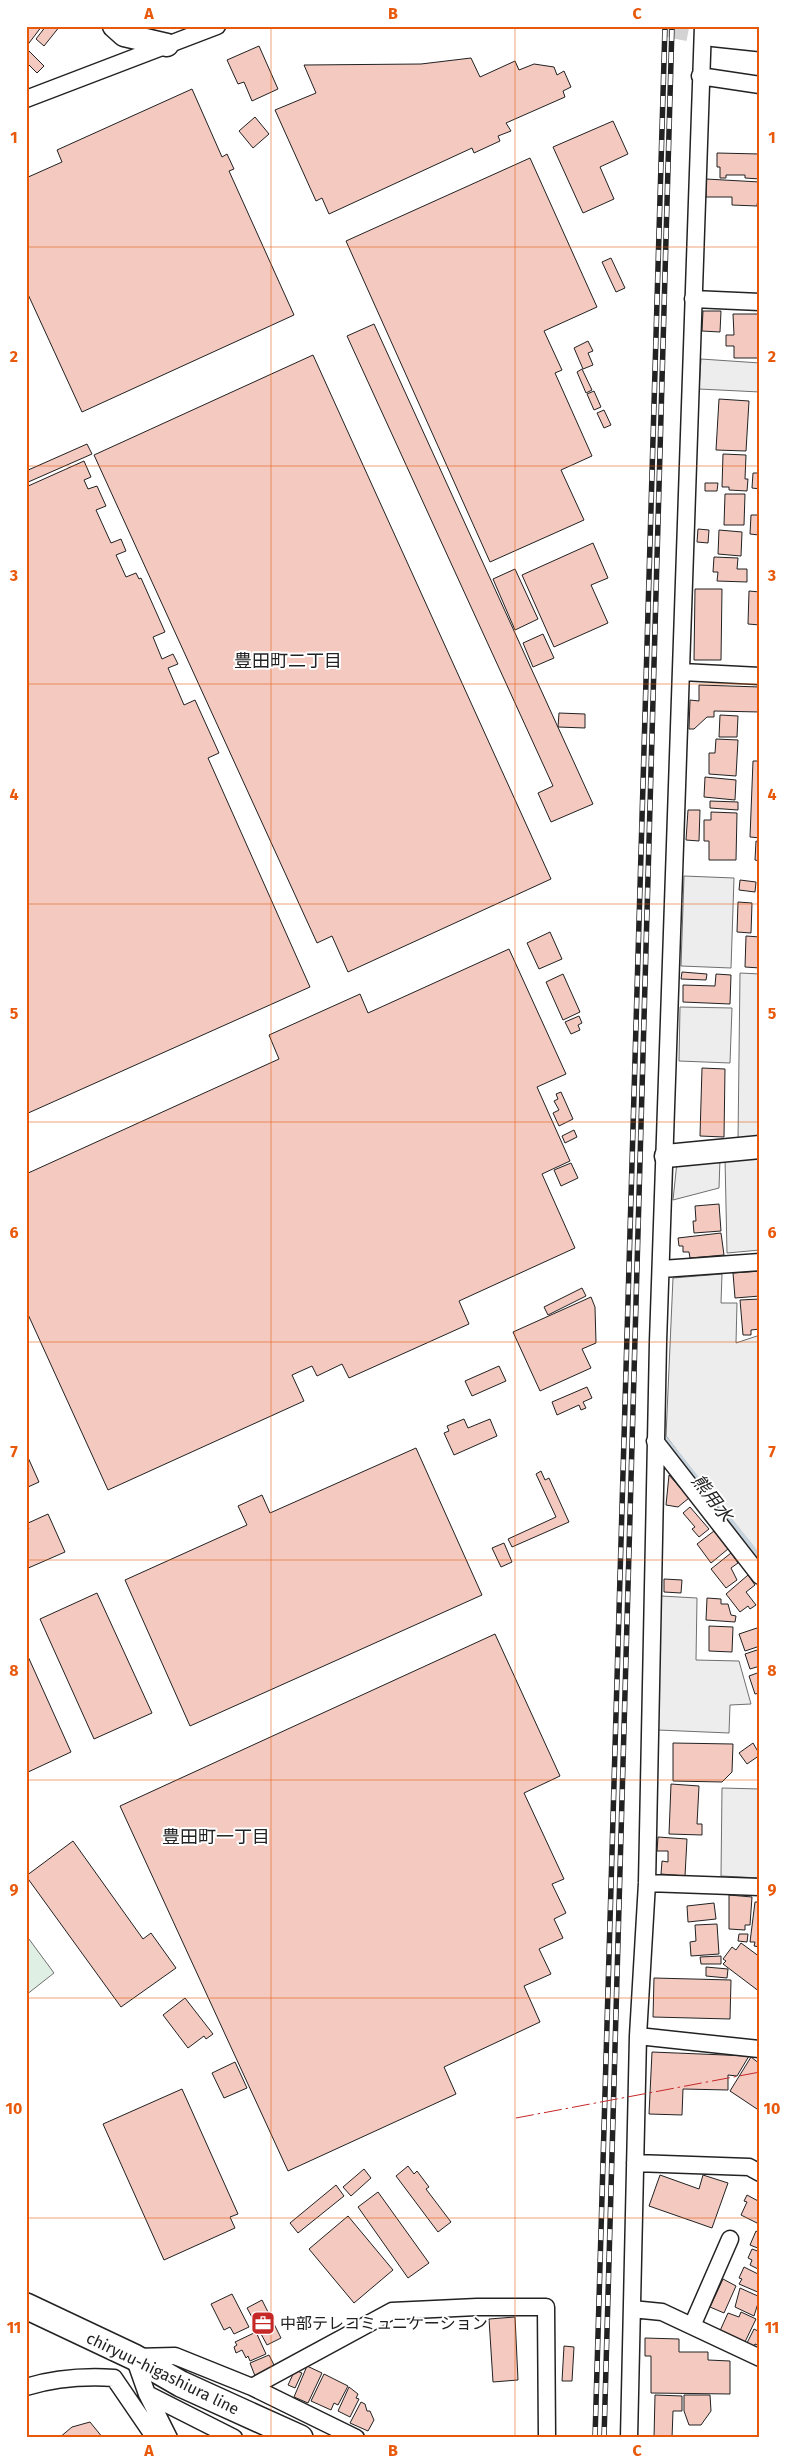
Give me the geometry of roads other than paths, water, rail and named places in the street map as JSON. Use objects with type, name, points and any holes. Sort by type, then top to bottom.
[{"type":"main road","name":"chiryuu-higashiura line","points":[[26,2306],[134,2357],[181,2384],[300,2438]]},
{"type":"street","points":[[114,26],[124,35],[163,36],[217,26]]},
{"type":"street","points":[[629,2438],[638,2036],[647,1882],[655,1441],[682,672],[700,76],[708,31],[760,40]]},
{"type":"street","points":[[26,99],[163,36]]},
{"type":"street","points":[[700,76],[760,85]]},
{"type":"street","points":[[693,299],[760,302]]},
{"type":"street","points":[[682,672],[760,676]]},
{"type":"street","points":[[666,1156],[760,1147]]},
{"type":"street","points":[[662,1269],[760,1262]]},
{"type":"street","points":[[655,1441],[760,1576]]},
{"type":"street","points":[[647,1882],[760,1887]]},
{"type":"street","points":[[638,2036],[760,2049]]},
{"type":"street","points":[[635,2163],[749,2167],[760,2173]]},
{"type":"street","points":[[692,2326],[730,2239]]},
{"type":"street","points":[[252,2387],[392,2311],[477,2306],[546,2307],[547,2438]]},
{"type":"street","points":[[632,2309],[662,2312],[760,2358]]},
{"type":"street","points":[[169,2438],[147,2394],[134,2357],[175,2356],[252,2387],[356,2438]]},
{"type":"street","points":[[26,2387],[52,2379],[90,2376],[114,2378],[155,2438]]},
{"type":"street","points":[[147,2394],[234,2438]]},
{"type":"waterway","name":"熊用水","points":[[665,1439],[760,1558]]},
{"type":"tunnel","points":[[667,26],[713,35]]},
{"type":"railway","points":[[595,2438],[665,26]]},
{"type":"railway","points":[[604,2438],[672,26]]},
{"type":"place","name":"中部テレコミュニケーション","points":[[263,2323]]},
{"type":"district","name":"豊田町二丁目","points":[[288,661]]},
{"type":"district","name":"豊田町一丁目","points":[[216,1837]]}]
